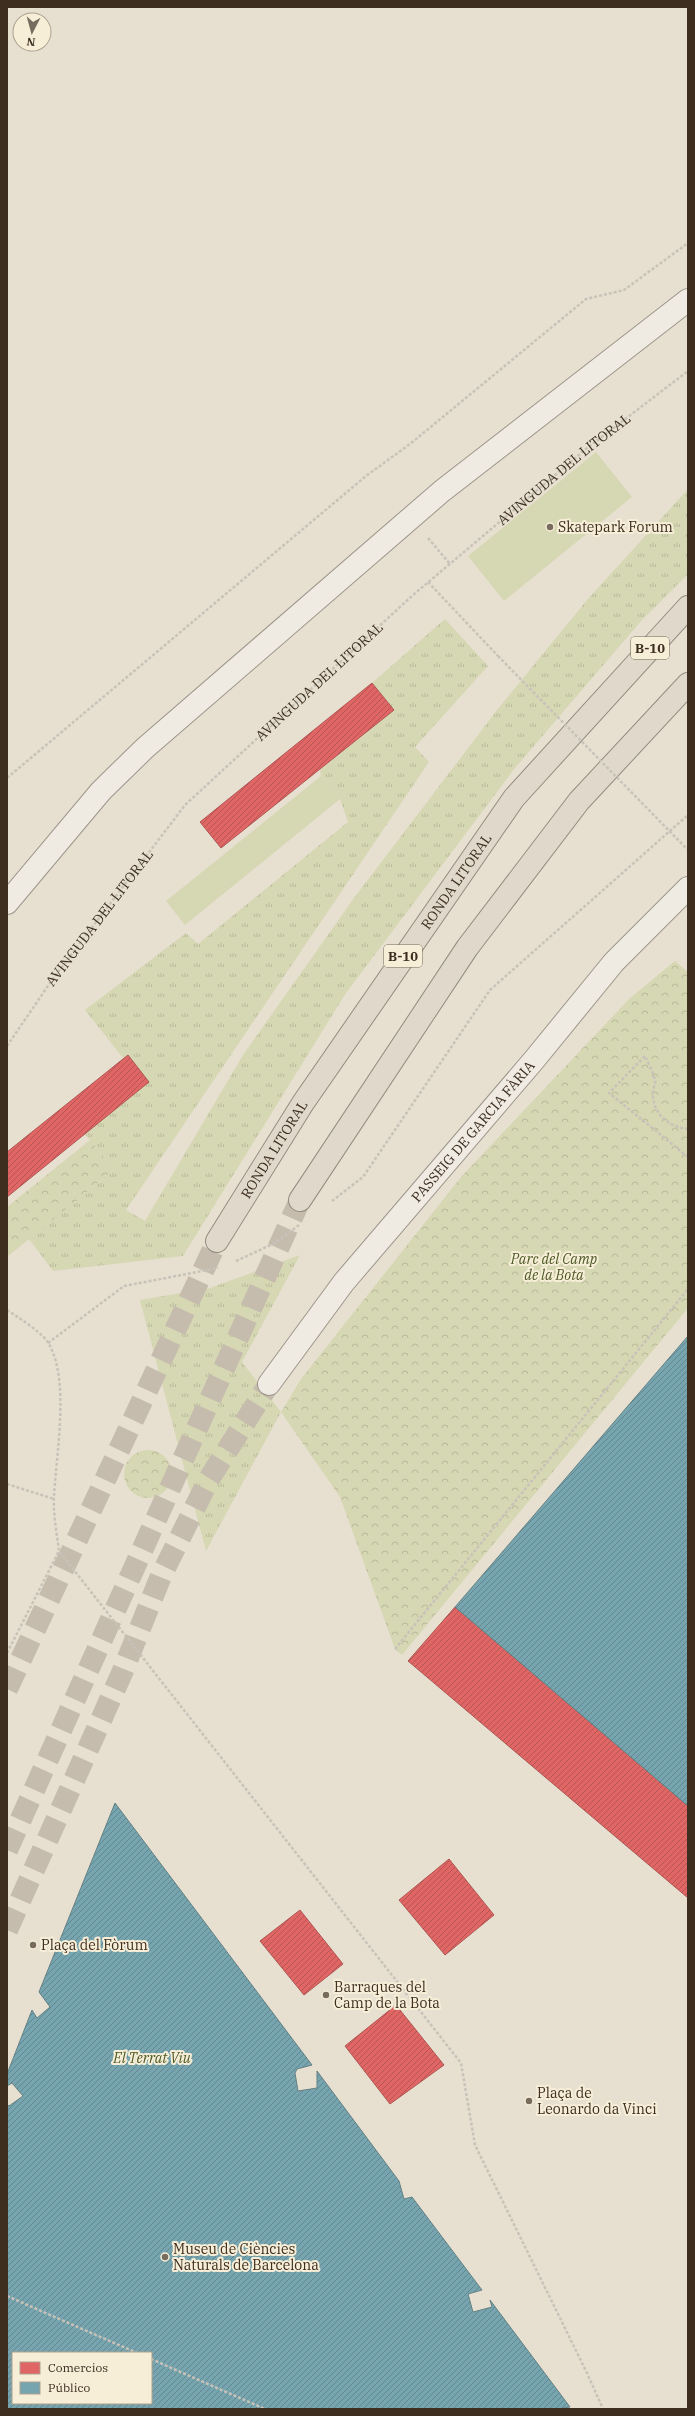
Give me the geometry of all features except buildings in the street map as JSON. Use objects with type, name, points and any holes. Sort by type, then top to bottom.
[{"type":"highway","name":"RONDA LITORAL","points":[[217,1242],[303,1102],[514,798],[688,607]]},
{"type":"highway","points":[[300,1200],[467,948],[579,801],[688,684]]},
{"type":"main road","points":[[7,903],[101,791],[146,748],[442,491],[688,300]]},
{"type":"main road","name":"PASSEIG DE GARCIA FÀRIA","points":[[269,1384],[344,1282],[534,1060],[614,962],[688,888]]},
{"type":"path","points":[[7,778],[366,476],[410,444],[586,299],[624,290],[688,243]]},
{"type":"path","name":"AVINGUDA DEL LITORAL","points":[[7,1046],[52,980],[185,805],[428,582],[586,449],[688,371]]},
{"type":"path","points":[[430,540],[450,564]]},
{"type":"path","points":[[428,582],[498,656],[688,850]]},
{"type":"path","points":[[688,1129],[676,1128],[659,1114],[656,1108],[653,1093],[655,1081],[645,1056],[609,1093],[688,1157]]},
{"type":"path","points":[[395,1649],[688,1289]]},
{"type":"path","points":[[7,1310],[24,1321],[48,1343],[59,1369],[60,1401],[54,1499],[59,1552],[7,1653]]},
{"type":"path","points":[[7,1484],[54,1499]]},
{"type":"path","points":[[59,1552],[461,2063],[475,2145],[587,2373],[603,2409]]},
{"type":"path","points":[[7,2296],[135,2352]]},
{"type":"path","points":[[152,2359],[265,2409]]},
{"type":"green space","name":"Skatepark Forum","points":[[596,452],[632,497],[504,601],[468,556]]},
{"type":"green space","points":[[688,489],[688,574],[642,620],[515,768],[346,993],[183,1256],[53,1271],[29,1239],[114,1170],[85,1134],[149,1082],[128,1055],[123,1058],[85,1010],[186,933],[198,944],[348,822],[340,799],[321,776],[320,770],[394,710],[372,683],[445,619],[488,666],[415,747],[429,762],[126,1210],[145,1221],[243,1055],[354,898],[497,710],[587,600]]},
{"type":"green space","points":[[321,776],[340,799],[185,925],[166,901]]},
{"type":"green space","name":"Parc del Camp de la Bota","points":[[675,961],[688,972],[688,1308],[402,1655],[395,1649],[340,1497],[281,1412],[301,1379],[461,1177],[630,998]]},
{"type":"green space","points":[[90,1140],[114,1170],[7,1257],[7,1207]]},
{"type":"green space","points":[[300,1255],[242,1362],[281,1412],[206,1551],[140,1300],[210,1288]]},
{"type":"green space","points":[[148,1450],[157,1452],[165,1457],[170,1465],[172,1474],[170,1483],[165,1491],[157,1496],[148,1498],[139,1496],[131,1491],[126,1483],[124,1474],[126,1465],[131,1457],[139,1452]]},
{"type":"tunnel","points":[[7,1850],[300,1200]]},
{"type":"tunnel","points":[[7,1689],[217,1241]]},
{"type":"tunnel","points":[[7,1930],[122,1673],[161,1576],[209,1479],[269,1384]]},
{"type":"place","name":"Skatepark Forum","points":[[550,527]]},
{"type":"place","name":"Plaça del Fòrum","points":[[33,1945]]},
{"type":"place","name":"Barraques del Camp de la Bota","points":[[326,1995]]},
{"type":"place","name":"Plaça de Leonardo da Vinci","points":[[529,2101]]},
{"type":"place","name":"Museu de Ciències Naturals de Barcelona","points":[[165,2257]]},
{"type":"park label","name":"El Terrat Viu","points":[[152,2058]]}]
